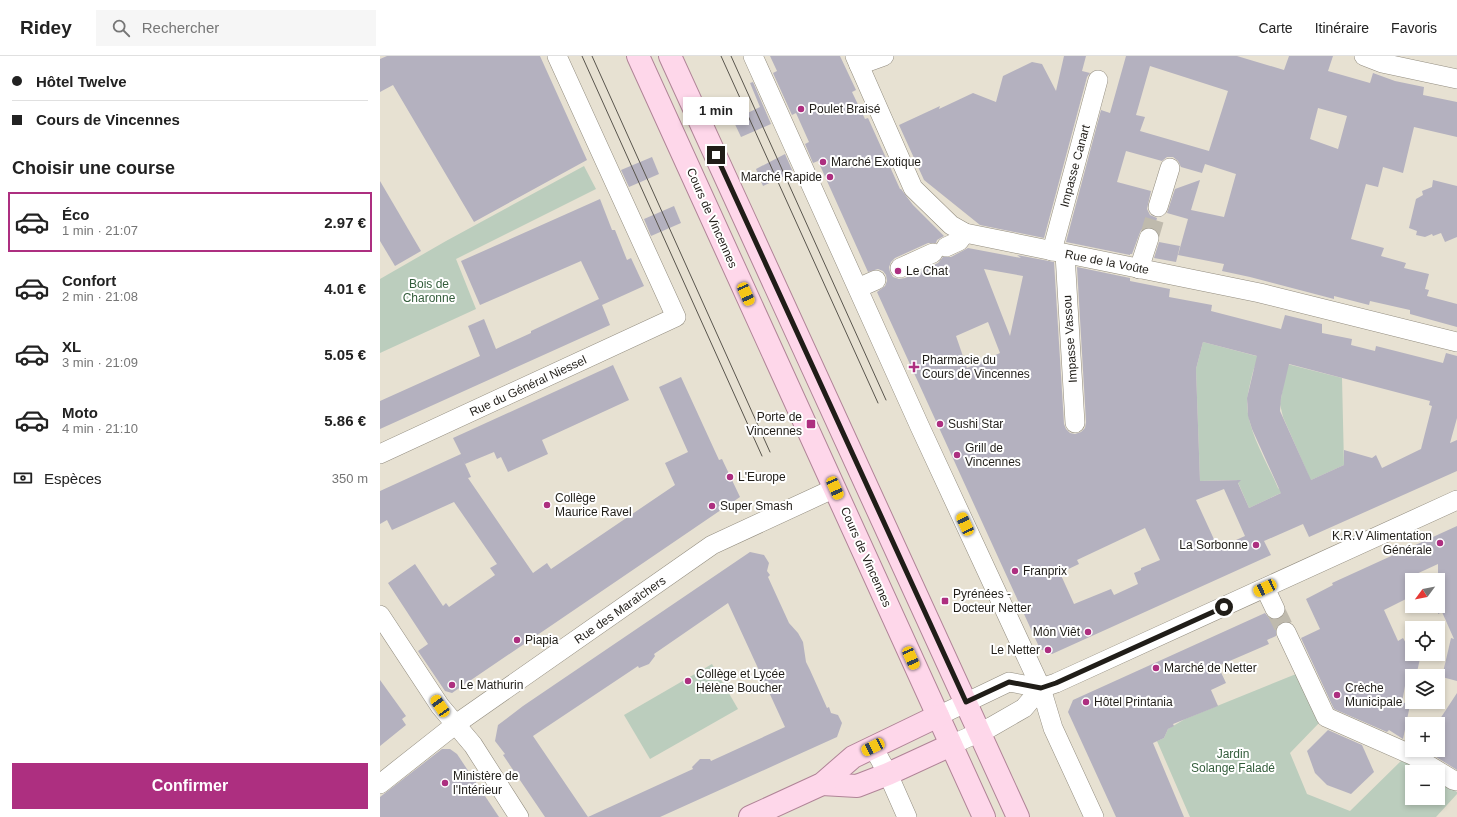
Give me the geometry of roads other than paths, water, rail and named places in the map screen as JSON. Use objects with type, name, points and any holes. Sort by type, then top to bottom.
[{"type":"main road","name":"Cours de Vincennes","points":[[638,56],[984,817]]},
{"type":"main road","points":[[670,56],[1018,817]]},
{"type":"main road","points":[[757,816],[822,784],[853,757],[938,716]]},
{"type":"main road","points":[[822,784],[857,786],[888,774],[951,745]]},
{"type":"street","name":"Rue du Général Niessel","points":[[380,454],[676,317],[557,56]]},
{"type":"street","points":[[753,56],[920,427],[1041,688],[1053,728],[1094,817]]},
{"type":"street","points":[[857,61],[884,56]]},
{"type":"street","points":[[1364,56],[1382,63],[1457,79]]},
{"type":"street","name":"Rue de la Voûte","points":[[857,61],[913,188],[951,225],[965,233],[1260,294],[1457,342]]},
{"type":"street","name":"Impasse Canart","points":[[1058,253],[1098,80]]},
{"type":"street","points":[[1158,208],[1170,168]]},
{"type":"street","points":[[900,268],[959,241],[965,233]]},
{"type":"street","points":[[1139,269],[1149,238]]},
{"type":"street","name":"Impasse Vassou","points":[[1058,253],[1075,423]]},
{"type":"street","points":[[858,288],[876,280]]},
{"type":"street","name":"Rue des Maraîchers","points":[[380,784],[456,724],[712,545],[835,488]]},
{"type":"street","points":[[938,716],[1009,682],[1041,688],[1056,683],[1457,500]]},
{"type":"street","points":[[1265,588],[1276,609]]},
{"type":"street","points":[[380,615],[440,706],[473,745],[519,817]]},
{"type":"street","points":[[1286,632],[1326,717],[1412,755],[1457,781]]},
{"type":"street","points":[[951,745],[980,732],[1024,708],[1041,688]]},
{"type":"street","points":[[873,747],[888,774],[907,817]]},
{"type":"tunnel","points":[[1149,238],[1158,207]]},
{"type":"tunnel","points":[[1275,609],[1286,632]]},
{"type":"tram line","points":[[582,56],[762,456]]},
{"type":"tram line","points":[[592,56],[770,452]]},
{"type":"tram line","points":[[721,56],[878,403]]},
{"type":"tram line","points":[[731,56],[886,400]]},
{"type":"place","name":"Poulet Braisé","points":[[801,109]]},
{"type":"place","name":"Marché Exotique","points":[[823,162]]},
{"type":"place","name":"Marché Rapide","points":[[830,177]]},
{"type":"place","name":"Le Chat","points":[[898,271]]},
{"type":"place","name":"Pharmacie du Cours de Vincennes","points":[[914,367]]},
{"type":"place","name":"Porte de Vincennes","points":[[811,424]]},
{"type":"place","name":"Sushi Star","points":[[940,424]]},
{"type":"place","name":"Grill de Vincennes","points":[[957,455]]},
{"type":"place","name":"L'Europe","points":[[730,477]]},
{"type":"place","name":"Collège Maurice Ravel","points":[[547,505]]},
{"type":"place","name":"Super Smash","points":[[712,506]]},
{"type":"place","name":"K.R.V Alimentation Générale","points":[[1440,543]]},
{"type":"place","name":"La Sorbonne","points":[[1256,545]]},
{"type":"place","name":"Franprix","points":[[1015,571]]},
{"type":"place","name":"Pyrénées - Docteur Netter","points":[[945,601]]},
{"type":"place","name":"Món Viêt","points":[[1088,632]]},
{"type":"place","name":"Piapia","points":[[517,640]]},
{"type":"place","name":"Le Netter","points":[[1048,650]]},
{"type":"place","name":"Marché de Netter","points":[[1156,668]]},
{"type":"place","name":"Collège et Lycée Hélène Boucher","points":[[688,681]]},
{"type":"place","name":"Le Mathurin","points":[[452,685]]},
{"type":"place","name":"Crèche Municipale","points":[[1337,695]]},
{"type":"place","name":"Hôtel Printania","points":[[1086,702]]},
{"type":"place","name":"Ministère de l'Intérieur","points":[[445,783]]},
{"type":"park label","name":"Bois de Charonne","points":[[429,291]]},
{"type":"park label","name":"Jardin Solange Faladé","points":[[1233,761]]}]
